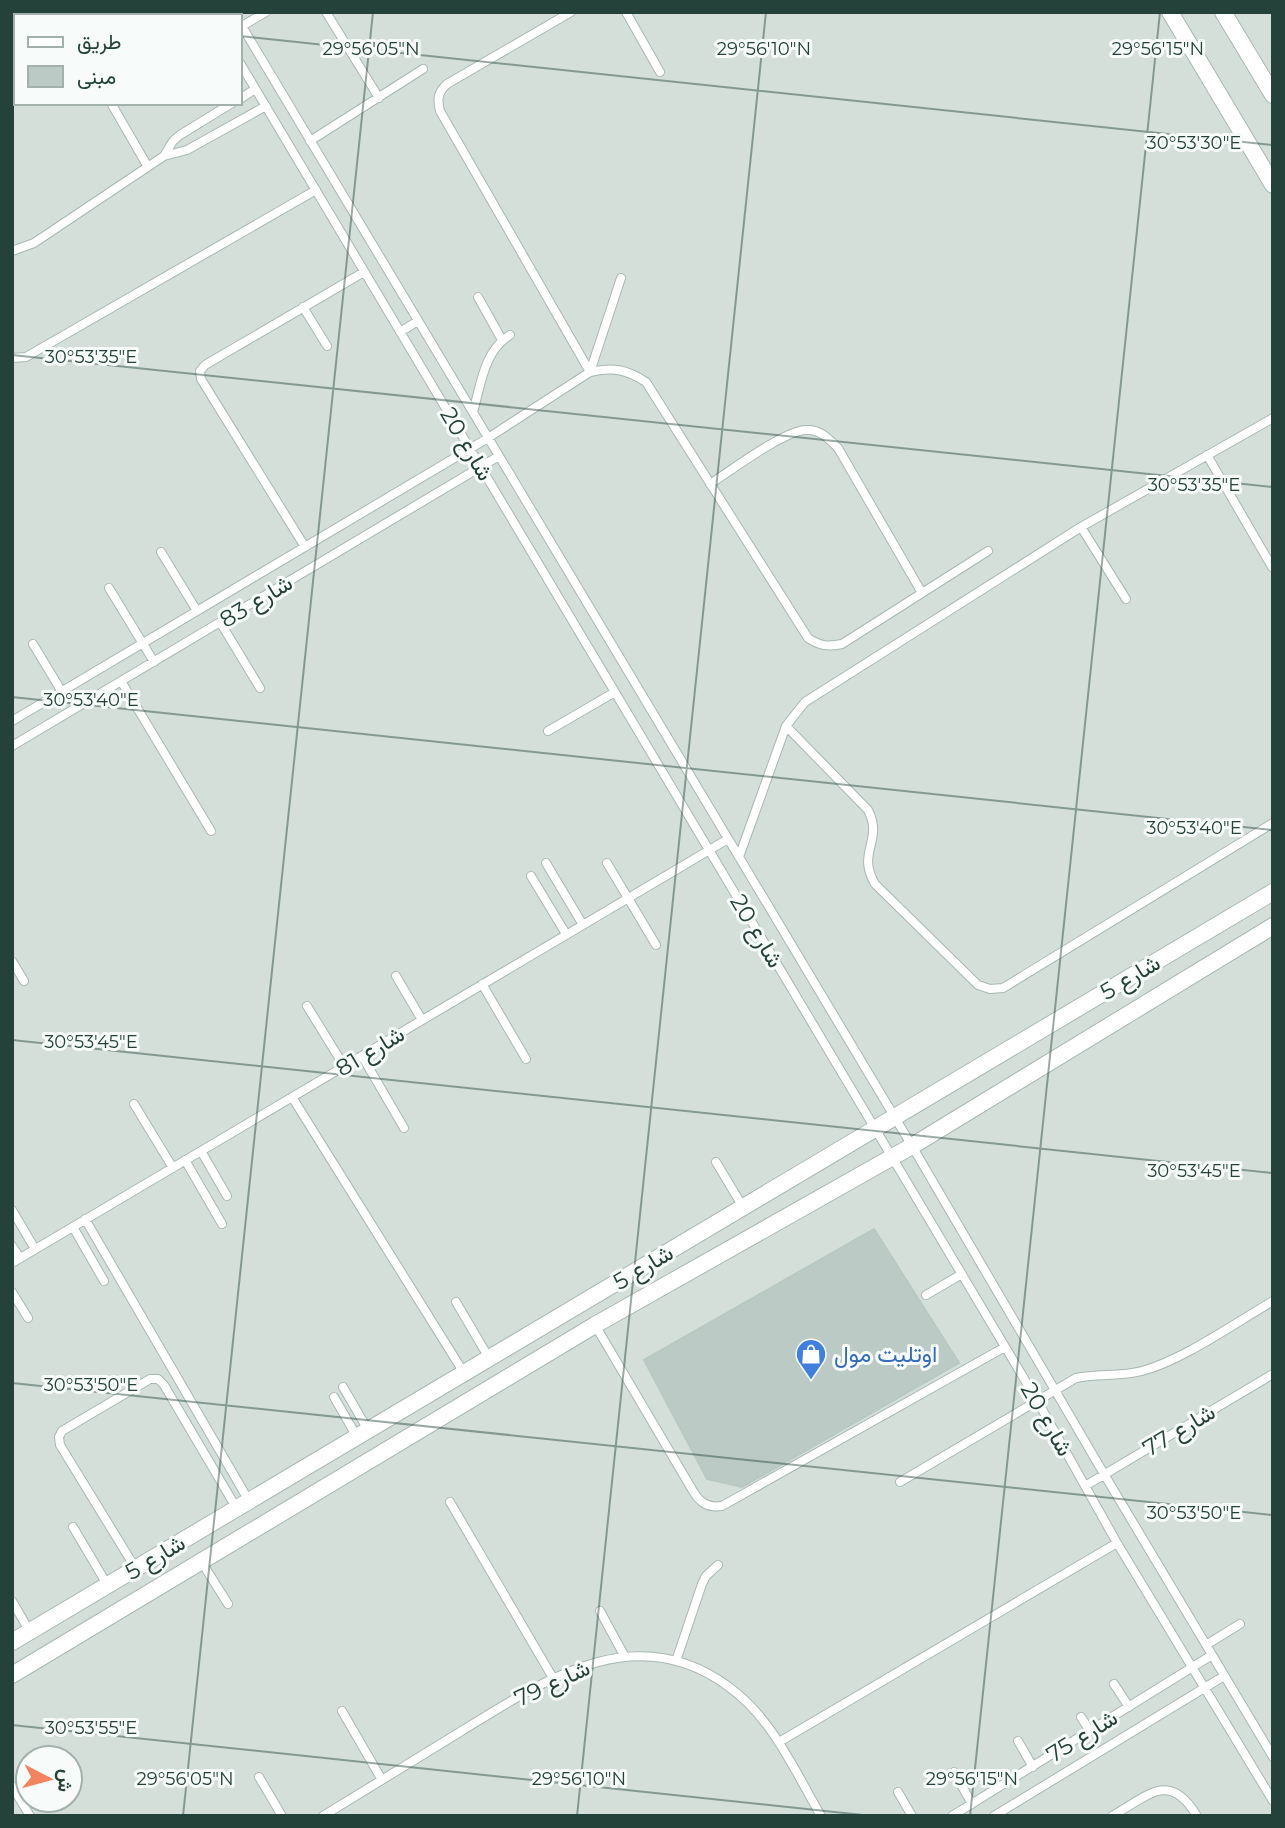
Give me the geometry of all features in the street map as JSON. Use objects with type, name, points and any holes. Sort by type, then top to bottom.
[{"type":"street","points":[[1170,12],[1273,185]]},
{"type":"street","points":[[1223,12],[1273,94]]},
{"type":"street","name":"شارع 5","points":[[12,1642],[1273,891]]},
{"type":"street","name":"شارع 5","points":[[12,1675],[595,1325],[892,1158],[1273,926]]},
{"type":"street","points":[[243,1505],[257,1528]]},
{"type":"lane","points":[[242,24],[265,12]]},
{"type":"lane","points":[[326,12],[379,98]]},
{"type":"lane","points":[[571,12],[447,84],[440,91],[437,101],[440,111],[590,372]]},
{"type":"lane","points":[[626,12],[660,72]]},
{"type":"lane","name":"شارع 20","points":[[242,27],[895,1117],[1104,1475],[1273,1757]]},
{"type":"lane","name":"شارع 20","points":[[242,66],[1038,1402],[1117,1543],[1273,1801]]},
{"type":"lane","points":[[310,141],[424,69]]},
{"type":"lane","points":[[242,98],[255,89]]},
{"type":"lane","points":[[112,105],[148,167]]},
{"type":"lane","points":[[164,156],[180,135],[229,105]]},
{"type":"lane","points":[[12,251],[34,243],[164,156],[187,150],[266,106]]},
{"type":"lane","points":[[12,358],[26,357],[316,190]]},
{"type":"lane","points":[[305,547],[201,379],[200,371],[205,365],[364,272]]},
{"type":"lane","points":[[590,372],[621,278]]},
{"type":"lane","points":[[473,412],[489,356],[506,337],[478,297]]},
{"type":"lane","points":[[303,307],[327,346]]},
{"type":"lane","points":[[400,332],[418,321]]},
{"type":"lane","points":[[590,372],[610,368],[629,371],[646,382],[808,638],[818,645],[830,647],[842,644],[988,551]]},
{"type":"lane","name":"شارع 83","points":[[12,721],[470,449],[590,372]]},
{"type":"lane","points":[[739,857],[786,726],[805,702],[1081,527],[1273,418]]},
{"type":"lane","points":[[710,484],[789,434],[807,429],[825,435],[838,448],[922,593]]},
{"type":"lane","points":[[1207,455],[1272,567]]},
{"type":"lane","name":"شارع 83","points":[[12,746],[499,456]]},
{"type":"lane","points":[[1081,527],[1126,600]]},
{"type":"lane","points":[[161,552],[197,611]]},
{"type":"lane","points":[[109,588],[153,662]]},
{"type":"lane","points":[[220,622],[260,688]]},
{"type":"lane","points":[[33,644],[62,692]]},
{"type":"lane","points":[[121,681],[211,831]]},
{"type":"lane","points":[[548,731],[615,692]]},
{"type":"lane","points":[[786,726],[869,810],[874,821],[874,833],[866,858],[869,872],[876,884],[978,985],[990,989],[1003,988],[1273,823]]},
{"type":"lane","name":"شارع 81","points":[[16,1261],[728,839]]},
{"type":"lane","points":[[546,863],[583,925]]},
{"type":"lane","points":[[607,863],[656,945]]},
{"type":"lane","points":[[531,876],[566,934]]},
{"type":"lane","points":[[12,961],[24,981]]},
{"type":"lane","points":[[396,976],[422,1020]]},
{"type":"lane","points":[[482,984],[526,1059]]},
{"type":"lane","points":[[307,1006],[344,1066]]},
{"type":"lane","points":[[362,1056],[404,1128]]},
{"type":"lane","points":[[292,1097],[464,1373]]},
{"type":"lane","points":[[135,1104],[173,1168]]},
{"type":"lane","points":[[201,1151],[227,1196]]},
{"type":"lane","points":[[185,1160],[222,1224]]},
{"type":"lane","points":[[716,1162],[743,1207]]},
{"type":"lane","points":[[12,1210],[35,1249]]},
{"type":"lane","points":[[85,1219],[243,1505]]},
{"type":"lane","points":[[73,1227],[104,1281]]},
{"type":"lane","points":[[12,1245],[16,1261]]},
{"type":"lane","points":[[926,1295],[962,1274]]},
{"type":"lane","points":[[12,1292],[28,1318]]},
{"type":"lane","points":[[900,1482],[1076,1378],[1098,1374],[1120,1375],[1160,1365],[1273,1301]]},
{"type":"lane","points":[[456,1302],[489,1358]]},
{"type":"lane","points":[[595,1325],[693,1492],[702,1503],[715,1507],[722,1506],[1005,1347]]},
{"type":"lane","name":"شارع 77","points":[[1085,1486],[1273,1374]]},
{"type":"lane","points":[[136,1569],[60,1445],[59,1437],[62,1431],[150,1379],[158,1379],[243,1505]]},
{"type":"lane","points":[[343,1387],[362,1434]]},
{"type":"lane","points":[[334,1397],[362,1434]]},
{"type":"lane","points":[[450,1502],[553,1678]]},
{"type":"lane","points":[[73,1527],[108,1586]]},
{"type":"lane","points":[[779,1742],[1117,1543]]},
{"type":"lane","points":[[201,1561],[228,1604]]},
{"type":"lane","points":[[677,1661],[702,1584],[718,1565]]},
{"type":"lane","points":[[12,1601],[30,1632]]},
{"type":"lane","points":[[600,1611],[625,1657]]},
{"type":"lane","points":[[1206,1644],[1240,1624]]},
{"type":"lane","name":"شارع 75","points":[[952,1816],[1212,1654]]},
{"type":"lane","name":"شارع 79","points":[[323,1816],[535,1686],[588,1664],[625,1657],[660,1657],[709,1674],[730,1688],[756,1713],[779,1742],[821,1816]]},
{"type":"lane","name":"شارع 75","points":[[995,1815],[1224,1676]]},
{"type":"lane","points":[[1114,1684],[1129,1707]]},
{"type":"lane","points":[[342,1711],[382,1780]]},
{"type":"lane","points":[[1081,1717],[1090,1731]]},
{"type":"lane","points":[[1018,1741],[1033,1767]]},
{"type":"lane","points":[[954,1772],[972,1804]]},
{"type":"lane","points":[[259,1777],[282,1816]]},
{"type":"lane","points":[[1112,1816],[1152,1793],[1169,1790],[1185,1797],[1197,1816]]},
{"type":"lane","points":[[898,1792],[912,1816]]},
{"type":"lane","points":[[1010,1806],[1016,1816]]},
{"type":"shaded area","points":[[12,12],[1273,12],[1273,1816],[12,1816]]},
{"type":"building","points":[[874,1229],[959,1363],[742,1487],[707,1479],[644,1360]]},
{"type":"place","name":"اوتليت مول","points":[[811,1381]]}]
